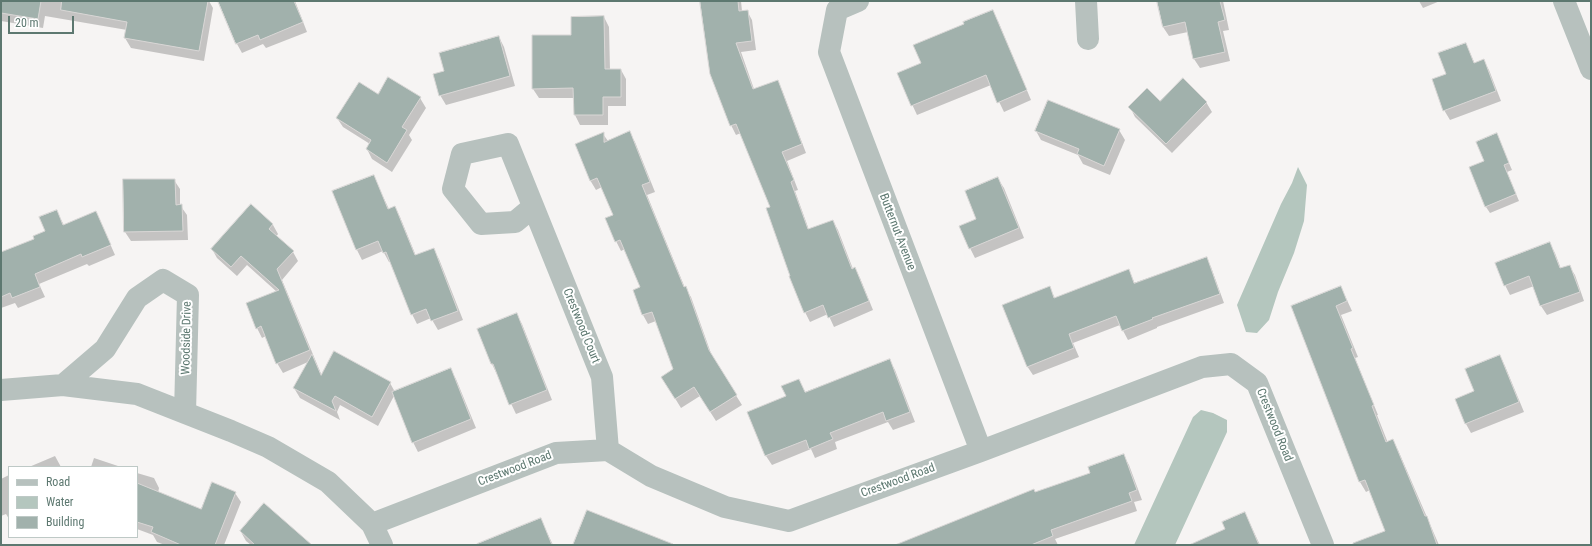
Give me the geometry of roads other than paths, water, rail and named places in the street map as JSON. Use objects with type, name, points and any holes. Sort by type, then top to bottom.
[{"type":"street","name":"Butternut Avenue","points":[[858,1],[837,10],[829,52],[981,451]]},
{"type":"street","points":[[1086,1],[1088,39]]},
{"type":"street","points":[[1564,1],[1591,69]]},
{"type":"street","name":"Crestwood Court","points":[[533,207],[602,377],[608,450]]},
{"type":"street","name":"Woodside Drive","points":[[62,385],[105,349],[137,298],[163,280],[188,295],[185,413]]},
{"type":"street","name":"Crestwood Road","points":[[372,524],[556,453],[608,450],[651,476],[725,507],[789,521],[981,451],[1202,367],[1232,364],[1257,383],[1322,545]]},
{"type":"street","points":[[1,390],[62,385],[137,394],[185,413],[268,447],[328,482],[372,524],[382,545]]},
{"type":"water","points":[[1298,167],[1307,185],[1304,221],[1294,253],[1278,292],[1269,320],[1257,333],[1246,332],[1237,305]]},
{"type":"water","points":[[1201,410],[1213,413],[1227,420],[1227,432],[1175,545],[1134,545],[1193,417]]}]
